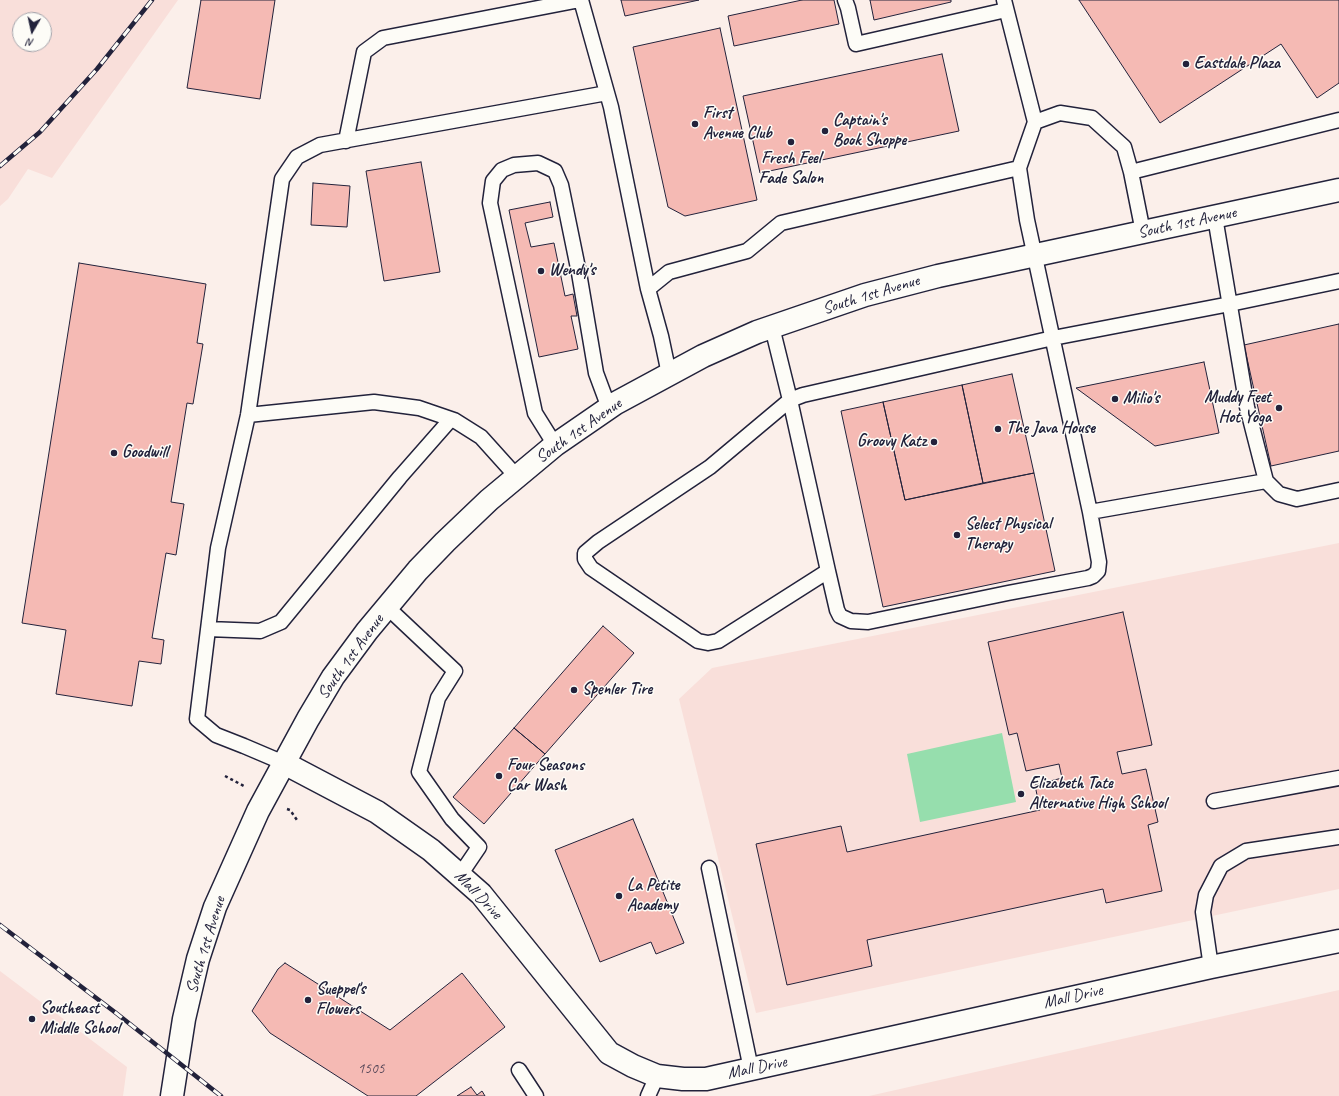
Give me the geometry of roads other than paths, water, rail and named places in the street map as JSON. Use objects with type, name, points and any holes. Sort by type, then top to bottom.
[{"type":"main road","name":"South 1st Avenue","points":[[172,1096],[184,1019],[198,959],[215,907],[258,811],[308,719],[333,677],[366,631],[418,570],[489,500],[555,445],[609,408],[703,356],[757,332],[865,295],[938,276],[1339,190]]},
{"type":"main road","name":"Mall Drive","points":[[284,763],[377,812],[431,850],[481,894],[609,1053],[633,1066],[657,1076],[683,1079],[706,1079],[1211,967],[1339,941]]},
{"type":"lane","points":[[346,141],[364,52],[383,38],[580,0],[611,107],[648,289],[661,336],[669,374]]},
{"type":"lane","points":[[772,327],[790,400],[837,610],[840,616],[851,621],[868,622],[1088,578],[1093,576],[1098,571],[1098,562],[1090,512],[1027,220],[1019,168],[1035,122],[1005,5],[856,44],[845,0]]},
{"type":"lane","points":[[284,763],[216,735],[197,719],[218,548],[248,416],[282,180],[297,157],[320,145],[607,93]]},
{"type":"lane","points":[[1035,122],[1060,113],[1092,118],[1124,148],[1131,172],[1143,232]]},
{"type":"lane","points":[[1131,172],[1261,138],[1339,120]]},
{"type":"lane","points":[[555,445],[535,414],[490,203],[493,181],[502,170],[514,165],[538,163],[555,171],[561,185],[580,273],[596,373],[609,408]]},
{"type":"lane","points":[[648,289],[669,272],[747,251],[781,223],[1019,168]]},
{"type":"lane","points":[[1215,217],[1247,407],[1266,481],[1280,494],[1298,499],[1339,490]]},
{"type":"lane","points":[[828,571],[718,641],[708,643],[698,641],[591,568],[585,558],[585,553],[598,542],[710,467],[790,400],[803,395],[1053,338],[1230,304],[1339,281]]},
{"type":"lane","points":[[248,416],[374,402],[419,408],[451,419],[481,437],[517,477]]},
{"type":"lane","points":[[208,629],[260,631],[281,622],[400,477],[451,419]]},
{"type":"lane","points":[[1090,512],[1266,481]]},
{"type":"lane","points":[[387,607],[455,671],[438,698],[419,772],[452,819],[478,847],[460,875]]},
{"type":"lane","points":[[1214,801],[1339,778]]},
{"type":"lane","points":[[1211,967],[1203,912],[1206,895],[1221,866],[1246,851],[1339,837]]},
{"type":"lane","points":[[709,868],[751,1069]]},
{"type":"lane","points":[[519,1070],[536,1096]]},
{"type":"lane","points":[[648,1096],[657,1076]]},
{"type":"railway","points":[[0,166],[40,132],[97,69],[152,0]]},
{"type":"railway","points":[[0,925],[116,1013],[221,1096]]},
{"type":"place","name":"Eastdale Plaza","points":[[1186,64]]},
{"type":"place","name":"First Avenue Club","points":[[695,124]]},
{"type":"place","name":"Captain's Book Shoppe","points":[[825,131]]},
{"type":"place","name":"Fresh Feel Fade Salon","points":[[791,142]]},
{"type":"place","name":"Wendy's","points":[[541,271]]},
{"type":"place","name":"Milio's","points":[[1115,399]]},
{"type":"place","name":"Muddy Feet Hot Yoga","points":[[1279,408]]},
{"type":"place","name":"The Java House","points":[[998,429]]},
{"type":"place","name":"Groovy Katz","points":[[934,442]]},
{"type":"place","name":"Goodwill","points":[[114,453]]},
{"type":"place","name":"Select Physical Therapy","points":[[957,535]]},
{"type":"place","name":"Spenler Tire","points":[[574,690]]},
{"type":"place","name":"Four Seasons Car Wash","points":[[499,776]]},
{"type":"place","name":"Elizabeth Tate Alternative High School","points":[[1021,794]]},
{"type":"place","name":"La Petite Academy","points":[[619,896]]},
{"type":"place","name":"Sueppel's Flowers","points":[[308,1000]]},
{"type":"place","name":"Southeast Middle School","points":[[32,1019]]}]
